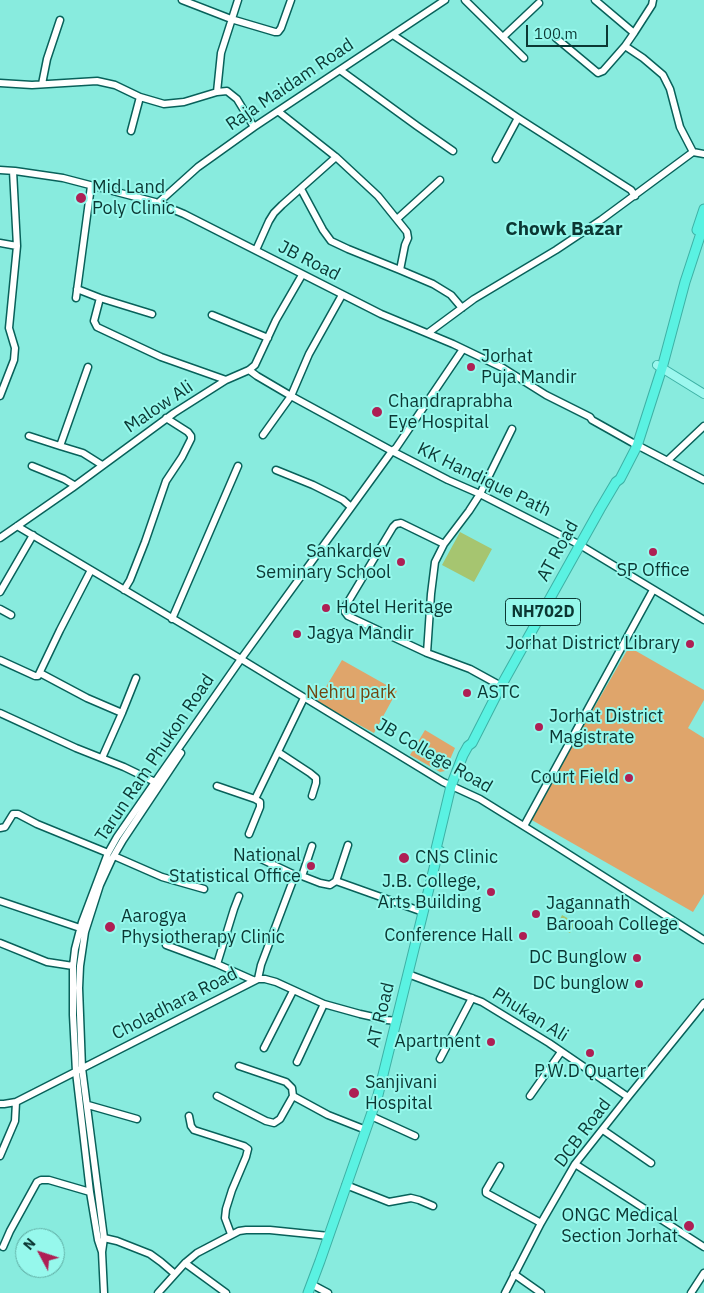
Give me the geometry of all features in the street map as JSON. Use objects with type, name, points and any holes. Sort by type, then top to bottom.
[{"type":"highway","name":"AT Road","points":[[659,367],[680,281],[704,209]]},
{"type":"highway","name":"AT Road","points":[[310,1289],[378,1095],[437,856],[441,850],[454,786],[473,748],[472,743],[501,686],[616,482],[620,479],[635,443],[704,224]]},
{"type":"main road","points":[[659,367],[704,394]]},
{"type":"street","points":[[182,0],[199,3],[231,19],[271,32],[278,32],[281,28],[291,0]]},
{"type":"street","points":[[217,92],[221,53],[238,0]]},
{"type":"street","name":"Raja Maidam Road","points":[[158,203],[198,167],[254,127],[445,0]]},
{"type":"street","points":[[465,0],[524,58]]},
{"type":"street","points":[[595,0],[634,33]]},
{"type":"street","points":[[556,38],[598,73],[603,71],[626,46],[652,5],[653,0]]},
{"type":"street","points":[[503,37],[539,3]]},
{"type":"street","points":[[42,84],[47,59],[60,20]]},
{"type":"street","points":[[393,35],[630,190],[635,196]]},
{"type":"street","points":[[626,46],[663,76],[670,89],[680,127],[693,152]]},
{"type":"street","points":[[340,70],[453,151]]},
{"type":"street","points":[[0,83],[32,85],[97,81],[115,85],[140,97],[164,104],[174,104],[227,91],[237,99],[254,127]]},
{"type":"street","points":[[131,131],[140,97]]},
{"type":"street","points":[[279,112],[336,157],[378,196],[397,219],[408,235],[400,270]]},
{"type":"street","points":[[496,159],[518,118]]},
{"type":"street","points":[[428,333],[474,299],[556,250],[635,196],[693,152],[704,154]]},
{"type":"street","points":[[256,250],[274,213],[336,157]]},
{"type":"street","name":"JB Road","points":[[0,170],[63,178],[158,203],[184,214],[381,314],[428,333],[503,368],[546,395],[669,460]]},
{"type":"street","points":[[0,396],[3,378],[14,360],[15,348],[9,328],[16,246],[13,171]]},
{"type":"street","points":[[397,219],[440,180]]},
{"type":"street","points":[[76,298],[90,186]]},
{"type":"street","points":[[301,189],[331,241],[433,284],[451,295],[462,308]]},
{"type":"street","points":[[0,243],[16,246]]},
{"type":"street","points":[[250,370],[255,365],[287,299],[302,275]]},
{"type":"street","points":[[77,289],[152,314]]},
{"type":"street","points":[[263,435],[291,396],[310,354],[342,295]]},
{"type":"street","points":[[100,298],[94,321],[97,327],[161,357],[226,380]]},
{"type":"street","points":[[212,316],[268,338]]},
{"type":"street","points":[[0,325],[9,328]]},
{"type":"street","name":"Tarun Ram Phukon Road","points":[[104,1293],[102,1252],[104,1238],[88,1105],[79,1070],[80,966],[85,932],[117,837],[395,451],[463,349]]},
{"type":"street","points":[[60,446],[88,367]]},
{"type":"street","name":"KK Handique Path","points":[[250,370],[291,396],[448,480],[480,494],[580,545],[704,620]]},
{"type":"street","name":"Malow Ali","points":[[0,538],[166,418],[226,380],[250,370]]},
{"type":"street","points":[[124,590],[145,542],[166,481],[191,439],[188,432],[166,418]]},
{"type":"street","points":[[669,460],[704,426]]},
{"type":"street","points":[[427,652],[431,594],[436,562],[444,544],[480,494],[512,429]]},
{"type":"street","points":[[29,436],[83,453],[102,465]]},
{"type":"street","name":"Tarun Ram Phukon Road","points":[[102,1252],[98,1240],[90,1192],[73,1015],[73,966],[80,928],[111,855],[351,507],[395,451]]},
{"type":"street","points":[[669,460],[704,476]]},
{"type":"street","points":[[669,460],[704,480]]},
{"type":"street","points":[[32,466],[74,485]]},
{"type":"street","points":[[172,618],[238,466]]},
{"type":"street","points":[[276,470],[313,485],[343,500],[351,507]]},
{"type":"street","points":[[444,544],[401,523],[396,524],[346,607],[345,612],[348,616],[470,670],[501,686]]},
{"type":"street","name":"JB College Road","points":[[17,526],[443,782],[480,799],[704,940]]},
{"type":"street","points":[[0,592],[32,535]]},
{"type":"street","points":[[0,660],[38,676],[91,570]]},
{"type":"street","points":[[524,826],[653,590]]},
{"type":"street","points":[[0,609],[11,614]]},
{"type":"street","points":[[40,673],[87,698],[122,713]]},
{"type":"street","points":[[102,758],[136,678]]},
{"type":"street","points":[[255,799],[304,698]]},
{"type":"street","points":[[0,713],[155,782]]},
{"type":"street","points":[[278,752],[316,778],[312,796]]},
{"type":"street","points":[[217,786],[260,802],[260,807],[248,834]]},
{"type":"street","points":[[0,828],[5,828],[9,818],[13,814],[18,814],[36,824],[162,877],[204,889]]},
{"type":"street","points":[[259,858],[320,883],[330,885],[336,881],[348,845]]},
{"type":"street","points":[[166,945],[256,979],[312,846]]},
{"type":"street","points":[[336,881],[423,912]]},
{"type":"street","points":[[217,964],[239,896]]},
{"type":"street","points":[[0,901],[80,928]]},
{"type":"street","points":[[0,943],[47,962],[73,966]]},
{"type":"street","name":"Phukan Ali","points":[[408,974],[482,1002],[562,1052],[628,1097]]},
{"type":"street","name":"Choladhara Road","points":[[0,1104],[16,1102],[256,979],[276,982],[324,1004],[360,1014],[397,1021]]},
{"type":"street","points":[[264,1048],[293,991]]},
{"type":"street","points":[[440,1059],[472,998]]},
{"type":"street","points":[[297,1062],[324,1004]]},
{"type":"street","name":"DCB Road","points":[[505,1293],[541,1223],[575,1164],[704,1004]]},
{"type":"street","points":[[530,1096],[562,1052]]},
{"type":"street","points":[[216,1096],[266,1121],[274,1123],[280,1119],[294,1096],[292,1088],[286,1082],[239,1066]]},
{"type":"street","points":[[294,1096],[328,1115],[366,1130]]},
{"type":"street","points":[[0,1156],[15,1121],[16,1102]]},
{"type":"street","points":[[88,1105],[137,1120]]},
{"type":"street","points":[[189,1116],[194,1130],[244,1146],[248,1149],[226,1208],[225,1218],[232,1234]]},
{"type":"street","points":[[371,1116],[415,1136]]},
{"type":"street","points":[[602,1130],[651,1163]]},
{"type":"street","points":[[575,1164],[704,1247]]},
{"type":"street","points":[[500,1166],[486,1193],[541,1223]]},
{"type":"street","points":[[2,1247],[37,1182],[49,1180],[90,1192]]},
{"type":"street","points":[[346,1185],[389,1202],[411,1198],[433,1206]]},
{"type":"street","points":[[162,1292],[175,1274],[197,1253],[239,1231],[270,1230],[329,1236]]},
{"type":"street","points":[[104,1238],[150,1254],[175,1274]]},
{"type":"street","points":[[185,1263],[226,1293]]},
{"type":"street","points":[[691,1293],[704,1272]]},
{"type":"street","points":[[514,1274],[541,1293]]},
{"type":"street","points":[[310,1289],[328,1293]]},
{"type":"green space","name":"Court Field","points":[[629,647],[704,690],[704,700],[688,728],[704,738],[704,894],[693,912],[530,819]]},
{"type":"green space","name":"Nehru park","points":[[342,660],[397,691],[374,733],[317,702]]},
{"type":"green space","points":[[425,730],[455,748],[445,771],[440,772],[410,755]]},
{"type":"shaded area","points":[[460,532],[492,549],[474,582],[442,565]]},
{"type":"shaded area","points":[[562,915],[576,923],[570,933],[557,926]]},
{"type":"place","name":"Mid Land Poly Clinic","points":[[81,198]]},
{"type":"place","name":"Jorhat Puja Mandir","points":[[471,367]]},
{"type":"place","name":"Chandraprabha Eye Hospital","points":[[377,412]]},
{"type":"place","name":"SP Office","points":[[653,552]]},
{"type":"place","name":"Sankardev Seminary School","points":[[401,562]]},
{"type":"place","name":"Hotel Heritage","points":[[326,608]]},
{"type":"place","name":"Jagya Mandir","points":[[297,634]]},
{"type":"place","name":"Jorhat District Library","points":[[690,644]]},
{"type":"place","name":"ASTC","points":[[467,693]]},
{"type":"place","name":"Jorhat District Magistrate","points":[[539,727]]},
{"type":"place","name":"Court Field","points":[[629,778]]},
{"type":"place","name":"CNS Clinic","points":[[404,858]]},
{"type":"place","name":"National Statistical Office","points":[[311,866]]},
{"type":"place","name":"J.B. College, Arts Building","points":[[491,892]]},
{"type":"place","name":"Jagannath Barooah College","points":[[536,914]]},
{"type":"place","name":"Aarogya Physiotherapy Clinic","points":[[110,927]]},
{"type":"place","name":"Conference Hall","points":[[523,936]]},
{"type":"place","name":"DC Bunglow","points":[[637,958]]},
{"type":"place","name":"DC bunglow","points":[[639,984]]},
{"type":"place","name":"Apartment","points":[[491,1042]]},
{"type":"place","name":"P.W.D Quarter","points":[[590,1053]]},
{"type":"place","name":"Sanjivani Hospital","points":[[354,1093]]},
{"type":"place","name":"ONGC Medical Section Jorhat","points":[[689,1226]]},
{"type":"district","name":"Chowk Bazar","points":[[564,230]]}]
